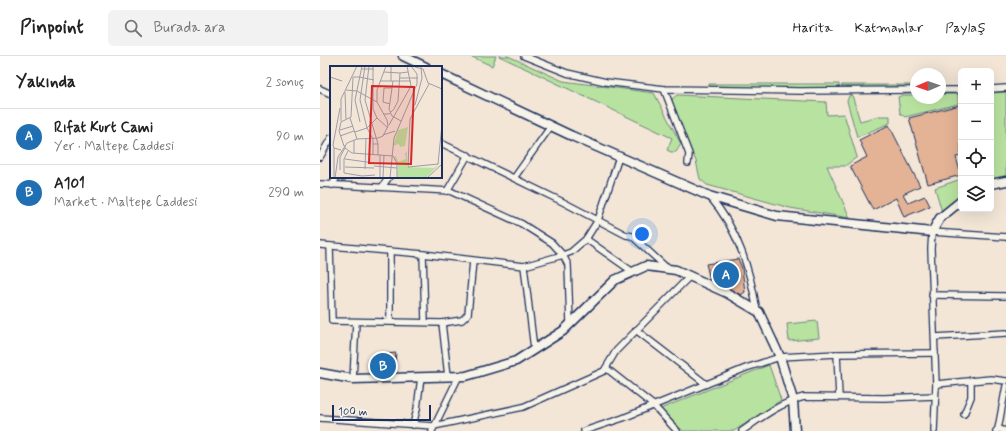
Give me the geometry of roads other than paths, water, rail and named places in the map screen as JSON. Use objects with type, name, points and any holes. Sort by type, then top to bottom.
[{"type":"street","points":[[402,56],[424,66]]},
{"type":"street","points":[[524,56],[567,73],[606,82],[664,89],[800,91],[910,90]]},
{"type":"street","points":[[442,74],[619,157],[709,196],[777,216],[932,232],[1006,237]]},
{"type":"street","points":[[994,89],[1006,88]]},
{"type":"street","points":[[320,89],[330,94]]},
{"type":"street","points":[[664,89],[689,154],[688,163]]},
{"type":"street","points":[[946,90],[958,90]]},
{"type":"street","points":[[514,178],[551,126]]},
{"type":"street","points":[[320,158],[330,140]]},
{"type":"street","points":[[442,143],[468,155],[626,235],[632,236],[668,269]]},
{"type":"street","points":[[447,191],[468,155]]},
{"type":"street","points":[[320,245],[423,254],[524,266],[563,256],[572,252],[586,239],[598,220],[619,157]]},
{"type":"street","points":[[332,185],[336,178]]},
{"type":"street","points":[[382,187],[388,178]]},
{"type":"street","points":[[994,183],[1006,181]]},
{"type":"street","points":[[320,184],[447,191],[522,224],[552,243],[563,256],[568,265],[570,324]]},
{"type":"street","points":[[709,196],[721,210],[746,259],[757,311],[780,357],[793,400],[795,431]]},
{"type":"street","points":[[934,431],[936,384],[932,295],[932,232],[940,218],[958,203]]},
{"type":"street","points":[[586,239],[633,272]]},
{"type":"street","points":[[330,246],[332,321],[442,323],[462,320],[468,314],[473,261]]},
{"type":"street","points":[[390,251],[390,321]]},
{"type":"street","points":[[423,254],[425,322]]},
{"type":"street","points":[[524,266],[534,349]]},
{"type":"street","points":[[320,372],[353,379],[466,376],[516,361],[563,331],[615,280],[646,266],[676,270],[727,293],[757,311]]},
{"type":"street","points":[[320,418],[413,425],[433,429],[523,407],[604,371],[616,351],[690,276]]},
{"type":"street","points":[[932,295],[1006,296]]},
{"type":"street","points":[[353,379],[356,322]]},
{"type":"street","points":[[442,323],[448,376]]},
{"type":"street","points":[[636,330],[706,384]]},
{"type":"street","points":[[935,338],[1006,332]]},
{"type":"street","points":[[584,431],[780,357],[837,354],[934,353]]},
{"type":"street","points":[[837,354],[840,397]]},
{"type":"street","points":[[606,368],[653,405],[677,431]]},
{"type":"street","points":[[433,429],[458,376]]},
{"type":"street","points":[[413,425],[417,409],[420,377]]},
{"type":"street","points":[[936,384],[991,379],[1006,381]]},
{"type":"street","points":[[964,414],[971,397],[971,380]]},
{"type":"street","points":[[1006,386],[997,430],[1006,431]]},
{"type":"street","points":[[742,431],[771,410],[793,400],[804,397],[935,396]]},
{"type":"place","name":"Rıfat Kurt Cami","points":[[726,275]]},
{"type":"place","name":"A101","points":[[383,366]]}]
